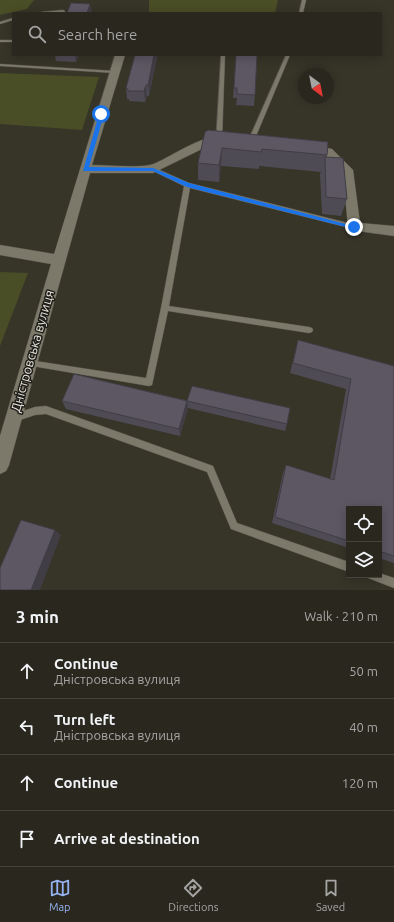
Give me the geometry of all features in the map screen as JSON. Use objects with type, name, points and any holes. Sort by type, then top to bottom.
[{"type":"street","name":"Дністровська вулиця","points":[[0,465],[85,169],[120,56]]},
{"type":"street","points":[[85,169],[153,170],[206,142],[248,142]]},
{"type":"street","points":[[298,147],[328,152],[349,173],[354,227],[394,231]]},
{"type":"street","points":[[0,250],[59,260]]},
{"type":"lane","points":[[301,12],[304,0]]},
{"type":"lane","points":[[52,12],[62,12]]},
{"type":"lane","points":[[0,23],[12,20]]},
{"type":"lane","points":[[0,41],[12,41]]},
{"type":"lane","points":[[219,142],[223,56]]},
{"type":"lane","points":[[248,142],[288,56]]},
{"type":"lane","points":[[0,66],[115,72]]},
{"type":"lane","points":[[153,170],[187,185],[354,227]]},
{"type":"lane","points":[[29,363],[149,382],[165,308],[187,185]]},
{"type":"lane","points":[[165,308],[309,330]]},
{"type":"lane","points":[[13,418],[35,411],[46,410],[210,469],[234,526],[346,566]]},
{"type":"lane","points":[[380,578],[394,583]]},
{"type":"green space","points":[[0,0],[34,0],[27,9],[0,15]]},
{"type":"green space","points":[[149,0],[278,0],[275,12],[149,12]]},
{"type":"green space","points":[[0,73],[99,77],[82,130],[0,124]]},
{"type":"green space","points":[[0,272],[28,273],[0,346]]},
{"type":"building","points":[[71,3],[90,4],[87,12],[67,12]]},
{"type":"building","points":[[135,56],[154,56],[148,85],[146,85],[144,91],[128,91],[126,88]]},
{"type":"building","points":[[236,56],[257,56],[255,95],[237,94],[237,88],[234,88]]},
{"type":"building","points":[[208,130],[328,142],[327,155],[262,149],[261,152],[222,148],[219,165],[198,163],[205,132]]},
{"type":"building","points":[[325,157],[343,158],[347,199],[326,197]]},
{"type":"building","points":[[298,340],[394,366],[394,556],[382,552],[382,506],[346,506],[346,540],[275,517],[286,465],[334,480],[351,379],[293,363]]},
{"type":"building","points":[[74,374],[187,401],[179,429],[62,401]]},
{"type":"building","points":[[192,386],[290,408],[287,424],[187,401]]},
{"type":"building","points":[[21,520],[55,530],[31,590],[0,590],[0,568]]},
{"type":"route","points":[[101,114],[85,169],[153,170],[187,185],[354,227]]}]
